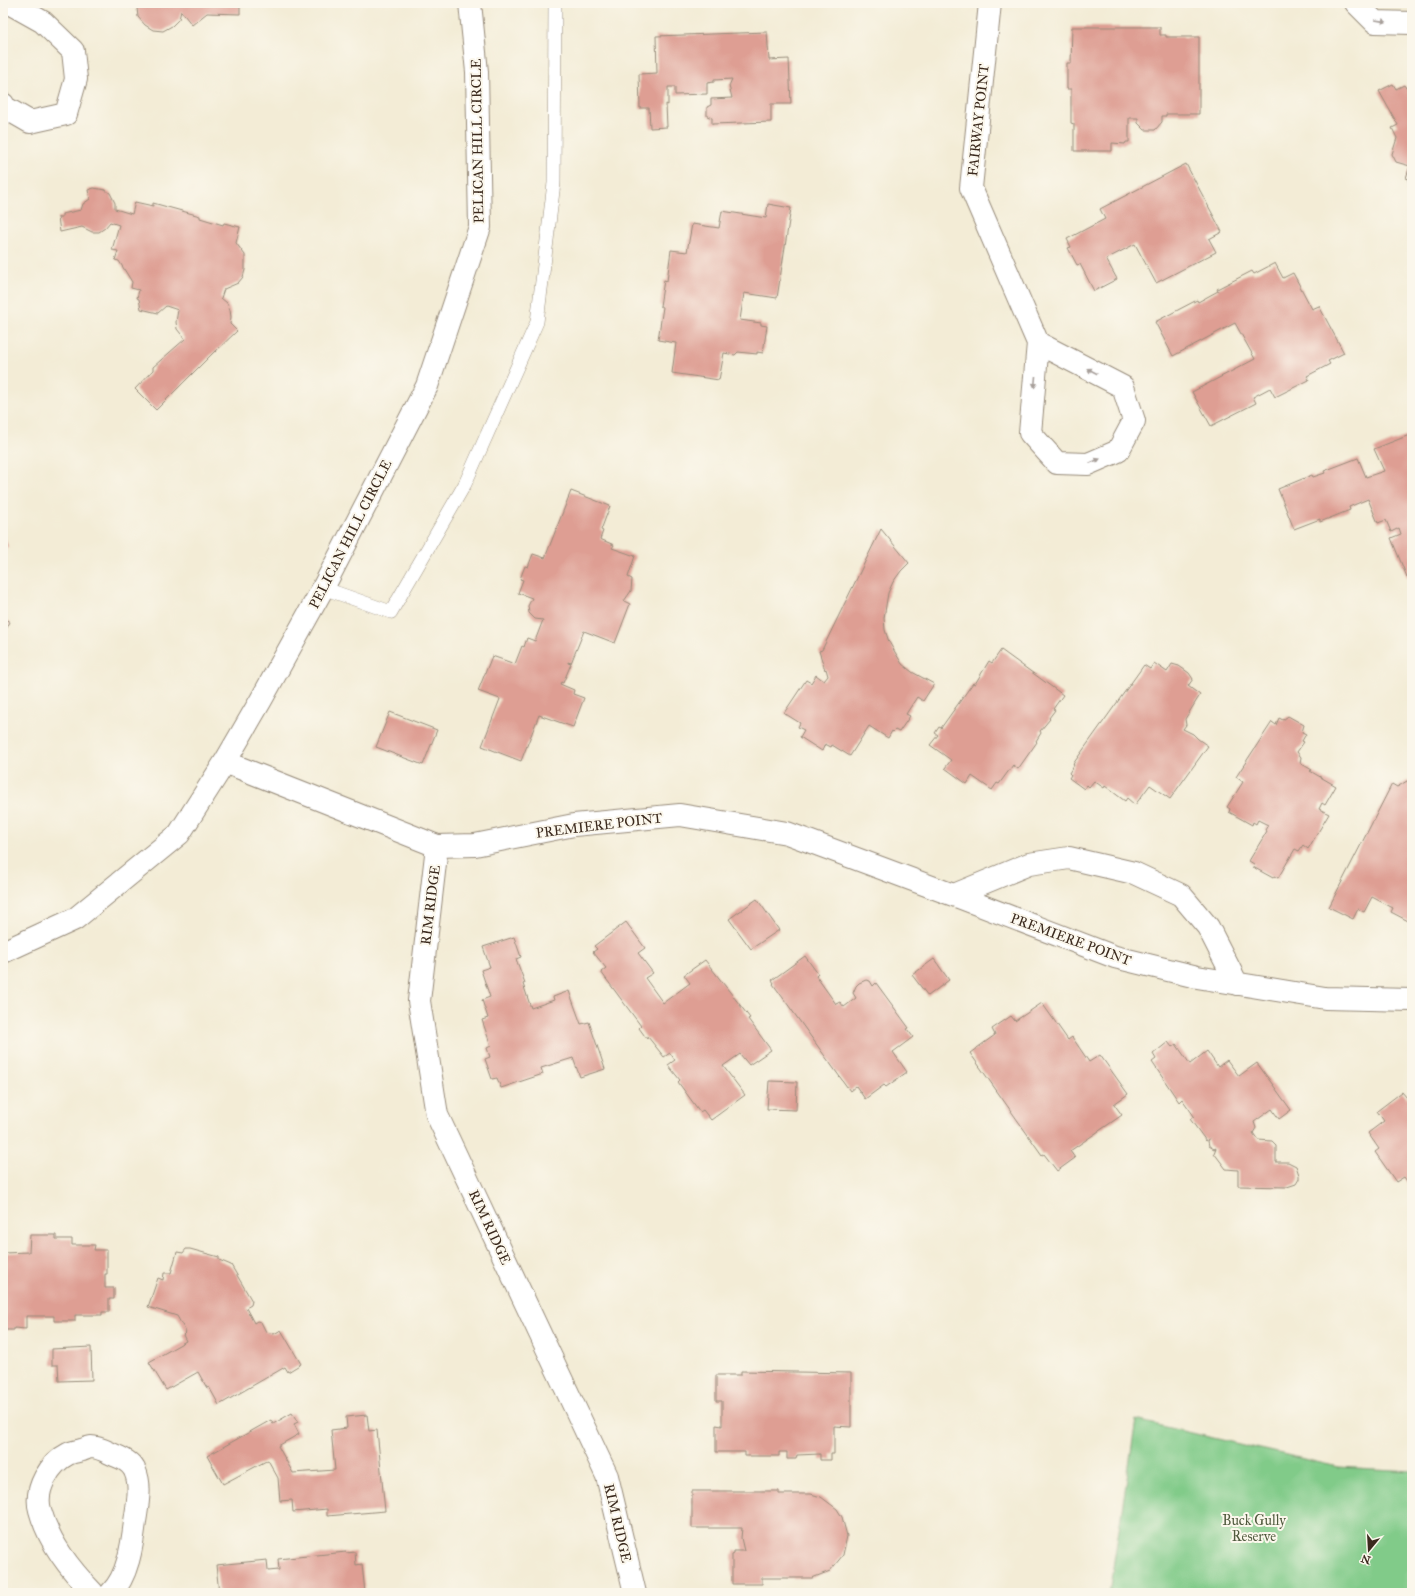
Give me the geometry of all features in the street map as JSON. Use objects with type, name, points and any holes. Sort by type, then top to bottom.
[{"type":"street","points":[[3,104],[4,107],[30,122],[66,114],[76,79],[73,51],[43,22],[8,3]]},
{"type":"street","name":"PELICAN HILL CIRCLE","points":[[3,952],[75,919],[179,834],[225,762],[323,588],[426,386],[480,227],[478,72],[470,3]]},
{"type":"street","name":"FAIRWAY POINT","points":[[990,3],[970,188],[1038,343],[1030,434],[1057,463],[1088,464],[1118,452],[1134,421],[1124,387],[1038,343]]},
{"type":"street","points":[[1356,3],[1376,22],[1412,23]]},
{"type":"street","name":"PREMIERE POINT","points":[[225,762],[438,846],[475,845],[574,826],[680,815],[786,833],[954,895],[1115,957],[1197,977],[1325,998],[1412,1000]]},
{"type":"street","name":"RIM RIDGE","points":[[438,846],[419,1001],[438,1115],[607,1476],[635,1593]]},
{"type":"street","points":[[954,895],[1029,864],[1069,858],[1134,873],[1181,895],[1208,927],[1237,984]]},
{"type":"street","points":[[94,1593],[74,1573],[55,1547],[39,1508],[40,1491],[50,1468],[68,1454],[91,1447],[103,1450],[125,1460],[135,1470],[138,1482],[138,1500],[133,1540],[126,1569],[117,1587],[111,1593]]},
{"type":"lane","points":[[323,588],[390,612],[465,484],[538,322],[554,183],[554,3]]},
{"type":"green space","name":"Buck Gully Reserve","points":[[1136,1420],[1338,1467],[1412,1471],[1412,1593],[1109,1593]]},
{"type":"building","points":[[138,3],[259,3],[240,6],[240,14],[207,13],[192,25],[181,11],[179,19],[172,26],[163,31],[153,30],[145,25],[138,17]]},
{"type":"building","points":[[1072,27],[1160,27],[1160,35],[1166,35],[1166,37],[1199,37],[1199,114],[1166,114],[1166,116],[1162,116],[1162,122],[1155,130],[1145,130],[1138,123],[1138,118],[1129,118],[1129,142],[1126,142],[1125,144],[1112,143],[1112,151],[1074,151],[1074,124],[1071,123],[1071,89],[1067,89],[1067,63],[1071,63]]},
{"type":"building","points":[[767,32],[769,60],[789,59],[791,104],[771,104],[771,122],[712,124],[712,118],[707,116],[707,107],[711,105],[711,99],[732,98],[729,86],[732,79],[714,80],[714,82],[707,83],[707,94],[675,95],[675,87],[668,87],[668,105],[666,104],[667,127],[650,128],[649,108],[640,108],[639,74],[657,73],[656,36]]},
{"type":"building","points":[[1393,84],[1396,89],[1404,85],[1406,88],[1412,85],[1412,189],[1408,181],[1409,179],[1406,178],[1410,166],[1396,162],[1392,154],[1397,138],[1392,128],[1398,125],[1379,91]]},
{"type":"building","points":[[1186,164],[1222,232],[1209,239],[1216,252],[1156,283],[1135,244],[1106,259],[1117,279],[1094,291],[1080,264],[1077,265],[1068,248],[1071,247],[1067,239],[1105,219],[1100,209]]},
{"type":"building","points":[[94,188],[105,190],[110,193],[115,203],[115,209],[132,214],[135,202],[153,206],[153,203],[200,216],[200,218],[223,225],[224,223],[240,227],[236,243],[245,255],[245,270],[243,277],[238,283],[224,289],[221,298],[227,303],[230,310],[230,324],[237,331],[156,410],[135,389],[153,370],[153,367],[185,339],[177,329],[176,322],[178,310],[166,306],[158,313],[141,309],[139,299],[137,298],[139,290],[131,288],[132,282],[119,261],[115,260],[118,251],[112,250],[119,225],[110,222],[99,232],[92,232],[82,227],[60,232],[58,217],[62,217],[62,214],[81,210],[83,204],[90,199],[88,190]]},
{"type":"building","points":[[768,204],[791,208],[777,298],[744,293],[740,320],[761,323],[761,325],[767,326],[763,353],[757,352],[757,354],[738,352],[735,355],[724,353],[719,380],[672,373],[676,343],[658,340],[663,307],[660,306],[664,280],[667,281],[671,250],[687,252],[692,224],[719,228],[722,211],[766,218]]},
{"type":"building","points":[[1275,263],[1283,278],[1293,273],[1312,309],[1319,306],[1344,353],[1328,361],[1330,364],[1307,376],[1309,380],[1275,397],[1270,388],[1253,397],[1256,403],[1211,426],[1192,392],[1255,359],[1235,323],[1173,356],[1155,322],[1197,300],[1198,302],[1218,291],[1217,289],[1252,271],[1254,274]]},
{"type":"building","points":[[1412,434],[1412,574],[1407,577],[1391,538],[1401,534],[1399,528],[1391,532],[1386,520],[1378,523],[1368,499],[1349,507],[1350,510],[1320,522],[1320,519],[1294,529],[1278,489],[1312,475],[1313,477],[1325,473],[1324,471],[1358,458],[1366,477],[1384,471],[1374,449]]},
{"type":"building","points":[[571,491],[610,506],[601,530],[603,531],[600,539],[614,545],[612,548],[635,556],[628,577],[632,579],[631,591],[624,601],[630,604],[615,643],[584,631],[571,663],[568,662],[571,664],[563,683],[561,682],[560,684],[574,690],[573,694],[584,698],[573,727],[539,715],[521,761],[482,746],[500,699],[478,691],[492,656],[515,664],[527,638],[535,641],[543,620],[535,619],[529,613],[528,606],[532,598],[518,593],[523,580],[520,579],[525,566],[528,567],[533,554],[545,558]]},
{"type":"building","points":[[881,529],[909,563],[893,582],[888,593],[884,618],[885,630],[889,642],[902,664],[912,672],[934,684],[923,701],[917,697],[906,714],[910,716],[899,732],[895,730],[893,732],[892,731],[888,738],[869,726],[850,756],[832,745],[831,747],[825,744],[822,751],[800,737],[804,730],[798,727],[800,723],[784,713],[806,680],[811,683],[816,675],[824,681],[828,676],[819,651],[822,650]]},
{"type":"building","points":[[3,531],[8,547],[3,548]]},
{"type":"building","points":[[3,618],[10,622],[3,635]]},
{"type":"building","points":[[1001,650],[1063,695],[1053,709],[1055,710],[1049,718],[1050,719],[1040,731],[1041,733],[1036,741],[1037,742],[1018,769],[1013,765],[999,784],[997,783],[992,790],[972,776],[967,784],[945,768],[951,760],[930,745],[938,735],[935,733],[939,727],[941,728],[973,683],[975,684],[989,661],[992,663]]},
{"type":"building","points":[[1154,663],[1167,672],[1172,664],[1179,666],[1189,673],[1193,679],[1188,686],[1200,695],[1185,719],[1186,725],[1183,729],[1193,734],[1208,746],[1170,799],[1150,785],[1135,805],[1127,798],[1125,801],[1105,786],[1104,788],[1094,781],[1089,787],[1087,785],[1084,789],[1069,778],[1071,775],[1069,773],[1074,765],[1073,764],[1144,665],[1150,669]]},
{"type":"building","points":[[390,712],[437,730],[423,765],[376,747]]},
{"type":"building","points":[[1288,716],[1304,725],[1302,732],[1306,734],[1302,741],[1304,742],[1297,752],[1301,757],[1300,763],[1312,770],[1310,771],[1336,786],[1325,805],[1322,803],[1319,809],[1329,814],[1308,849],[1303,845],[1299,851],[1295,849],[1278,878],[1274,876],[1273,878],[1253,867],[1254,864],[1249,861],[1267,831],[1265,830],[1268,825],[1258,820],[1256,824],[1253,822],[1252,825],[1229,812],[1230,809],[1227,807],[1243,782],[1236,777],[1272,722],[1276,725],[1279,718],[1283,720]]},
{"type":"building","points":[[1407,781],[1412,781],[1412,923],[1391,912],[1393,908],[1372,897],[1364,912],[1358,909],[1353,919],[1329,907],[1392,784],[1397,787]]},
{"type":"building","points":[[757,899],[779,930],[751,949],[729,919]]},
{"type":"building","points":[[626,922],[645,948],[638,953],[653,973],[645,978],[663,1003],[690,983],[684,975],[705,960],[750,1018],[748,1019],[771,1050],[749,1065],[740,1054],[723,1066],[745,1095],[711,1120],[703,1110],[700,1112],[678,1082],[680,1080],[668,1065],[675,1060],[670,1053],[664,1057],[648,1037],[647,1039],[639,1028],[641,1026],[601,972],[606,968],[593,952],[597,949],[594,946]]},
{"type":"building","points":[[514,937],[521,957],[516,959],[525,983],[523,984],[531,1008],[554,1000],[553,997],[569,991],[581,1024],[589,1022],[605,1069],[580,1077],[573,1058],[541,1068],[543,1074],[501,1088],[497,1078],[492,1079],[485,1059],[490,1057],[487,1048],[491,1046],[482,1020],[488,1018],[482,1000],[490,997],[481,970],[490,967],[483,947]]},
{"type":"building","points":[[805,956],[818,974],[816,976],[836,1004],[840,1002],[844,1007],[856,998],[853,993],[859,983],[866,980],[870,981],[873,986],[876,983],[909,1028],[907,1029],[913,1037],[893,1052],[907,1072],[886,1087],[884,1085],[865,1099],[856,1086],[850,1091],[773,984],[774,983],[772,980]]},
{"type":"building","points":[[934,959],[949,980],[928,996],[912,975]]},
{"type":"building","points":[[1042,1003],[1068,1040],[1072,1037],[1089,1062],[1100,1055],[1128,1094],[1114,1104],[1122,1115],[1070,1151],[1075,1158],[1057,1171],[1044,1154],[1042,1155],[970,1053],[995,1035],[992,1029],[1011,1016],[1015,1021]]},
{"type":"building","points":[[1168,1042],[1172,1047],[1176,1044],[1190,1064],[1207,1051],[1218,1067],[1227,1060],[1239,1076],[1257,1063],[1291,1110],[1279,1119],[1272,1109],[1254,1122],[1256,1128],[1253,1133],[1258,1140],[1272,1141],[1276,1145],[1276,1162],[1288,1162],[1296,1166],[1299,1179],[1296,1184],[1287,1187],[1238,1186],[1238,1170],[1226,1169],[1214,1153],[1216,1148],[1214,1149],[1209,1146],[1208,1141],[1210,1138],[1206,1141],[1190,1119],[1194,1116],[1182,1099],[1179,1102],[1152,1062],[1156,1059],[1153,1054]]},
{"type":"building","points":[[769,1081],[797,1082],[796,1110],[767,1109]]},
{"type":"building","points":[[1402,1092],[1407,1098],[1412,1094],[1412,1188],[1404,1177],[1396,1182],[1375,1152],[1379,1149],[1368,1133],[1384,1121],[1377,1111]]},
{"type":"building","points":[[30,1235],[56,1235],[56,1239],[72,1239],[72,1245],[95,1245],[94,1250],[107,1250],[107,1274],[105,1274],[105,1288],[114,1288],[114,1299],[109,1299],[109,1312],[102,1312],[102,1315],[75,1315],[75,1321],[54,1321],[54,1316],[26,1316],[26,1329],[14,1328],[14,1330],[3,1330],[3,1253],[29,1252]]},
{"type":"building","points":[[186,1249],[219,1257],[219,1260],[231,1265],[252,1301],[251,1305],[246,1308],[254,1323],[257,1321],[261,1322],[266,1332],[274,1334],[281,1330],[301,1364],[288,1372],[285,1367],[219,1405],[209,1387],[207,1388],[198,1372],[166,1390],[149,1362],[186,1341],[183,1335],[186,1332],[177,1316],[148,1307],[158,1278],[163,1280],[164,1273],[171,1273],[177,1252],[183,1253]]},
{"type":"building","points":[[91,1347],[92,1380],[59,1381],[58,1365],[52,1365],[52,1349]]},
{"type":"building","points":[[741,1371],[851,1373],[851,1427],[834,1426],[834,1454],[831,1454],[831,1460],[820,1460],[820,1454],[797,1455],[796,1459],[787,1459],[787,1452],[779,1452],[779,1456],[745,1456],[745,1452],[716,1452],[716,1425],[722,1426],[722,1401],[716,1401],[716,1375],[741,1375]]},
{"type":"building","points":[[292,1413],[298,1422],[294,1424],[299,1434],[278,1446],[293,1473],[335,1470],[331,1430],[347,1428],[346,1417],[367,1415],[369,1431],[377,1430],[385,1511],[327,1516],[327,1509],[293,1512],[292,1500],[280,1501],[278,1478],[268,1460],[223,1484],[207,1456],[271,1420],[273,1424]]},
{"type":"building","points":[[692,1491],[779,1491],[779,1494],[811,1494],[821,1497],[837,1509],[842,1517],[847,1536],[843,1555],[830,1571],[812,1578],[762,1578],[762,1584],[732,1584],[732,1555],[734,1554],[734,1551],[744,1551],[741,1538],[742,1528],[692,1528]]},
{"type":"building","points":[[355,1552],[356,1565],[362,1564],[365,1593],[219,1593],[216,1565],[267,1560],[268,1571],[279,1570],[278,1559]]}]
